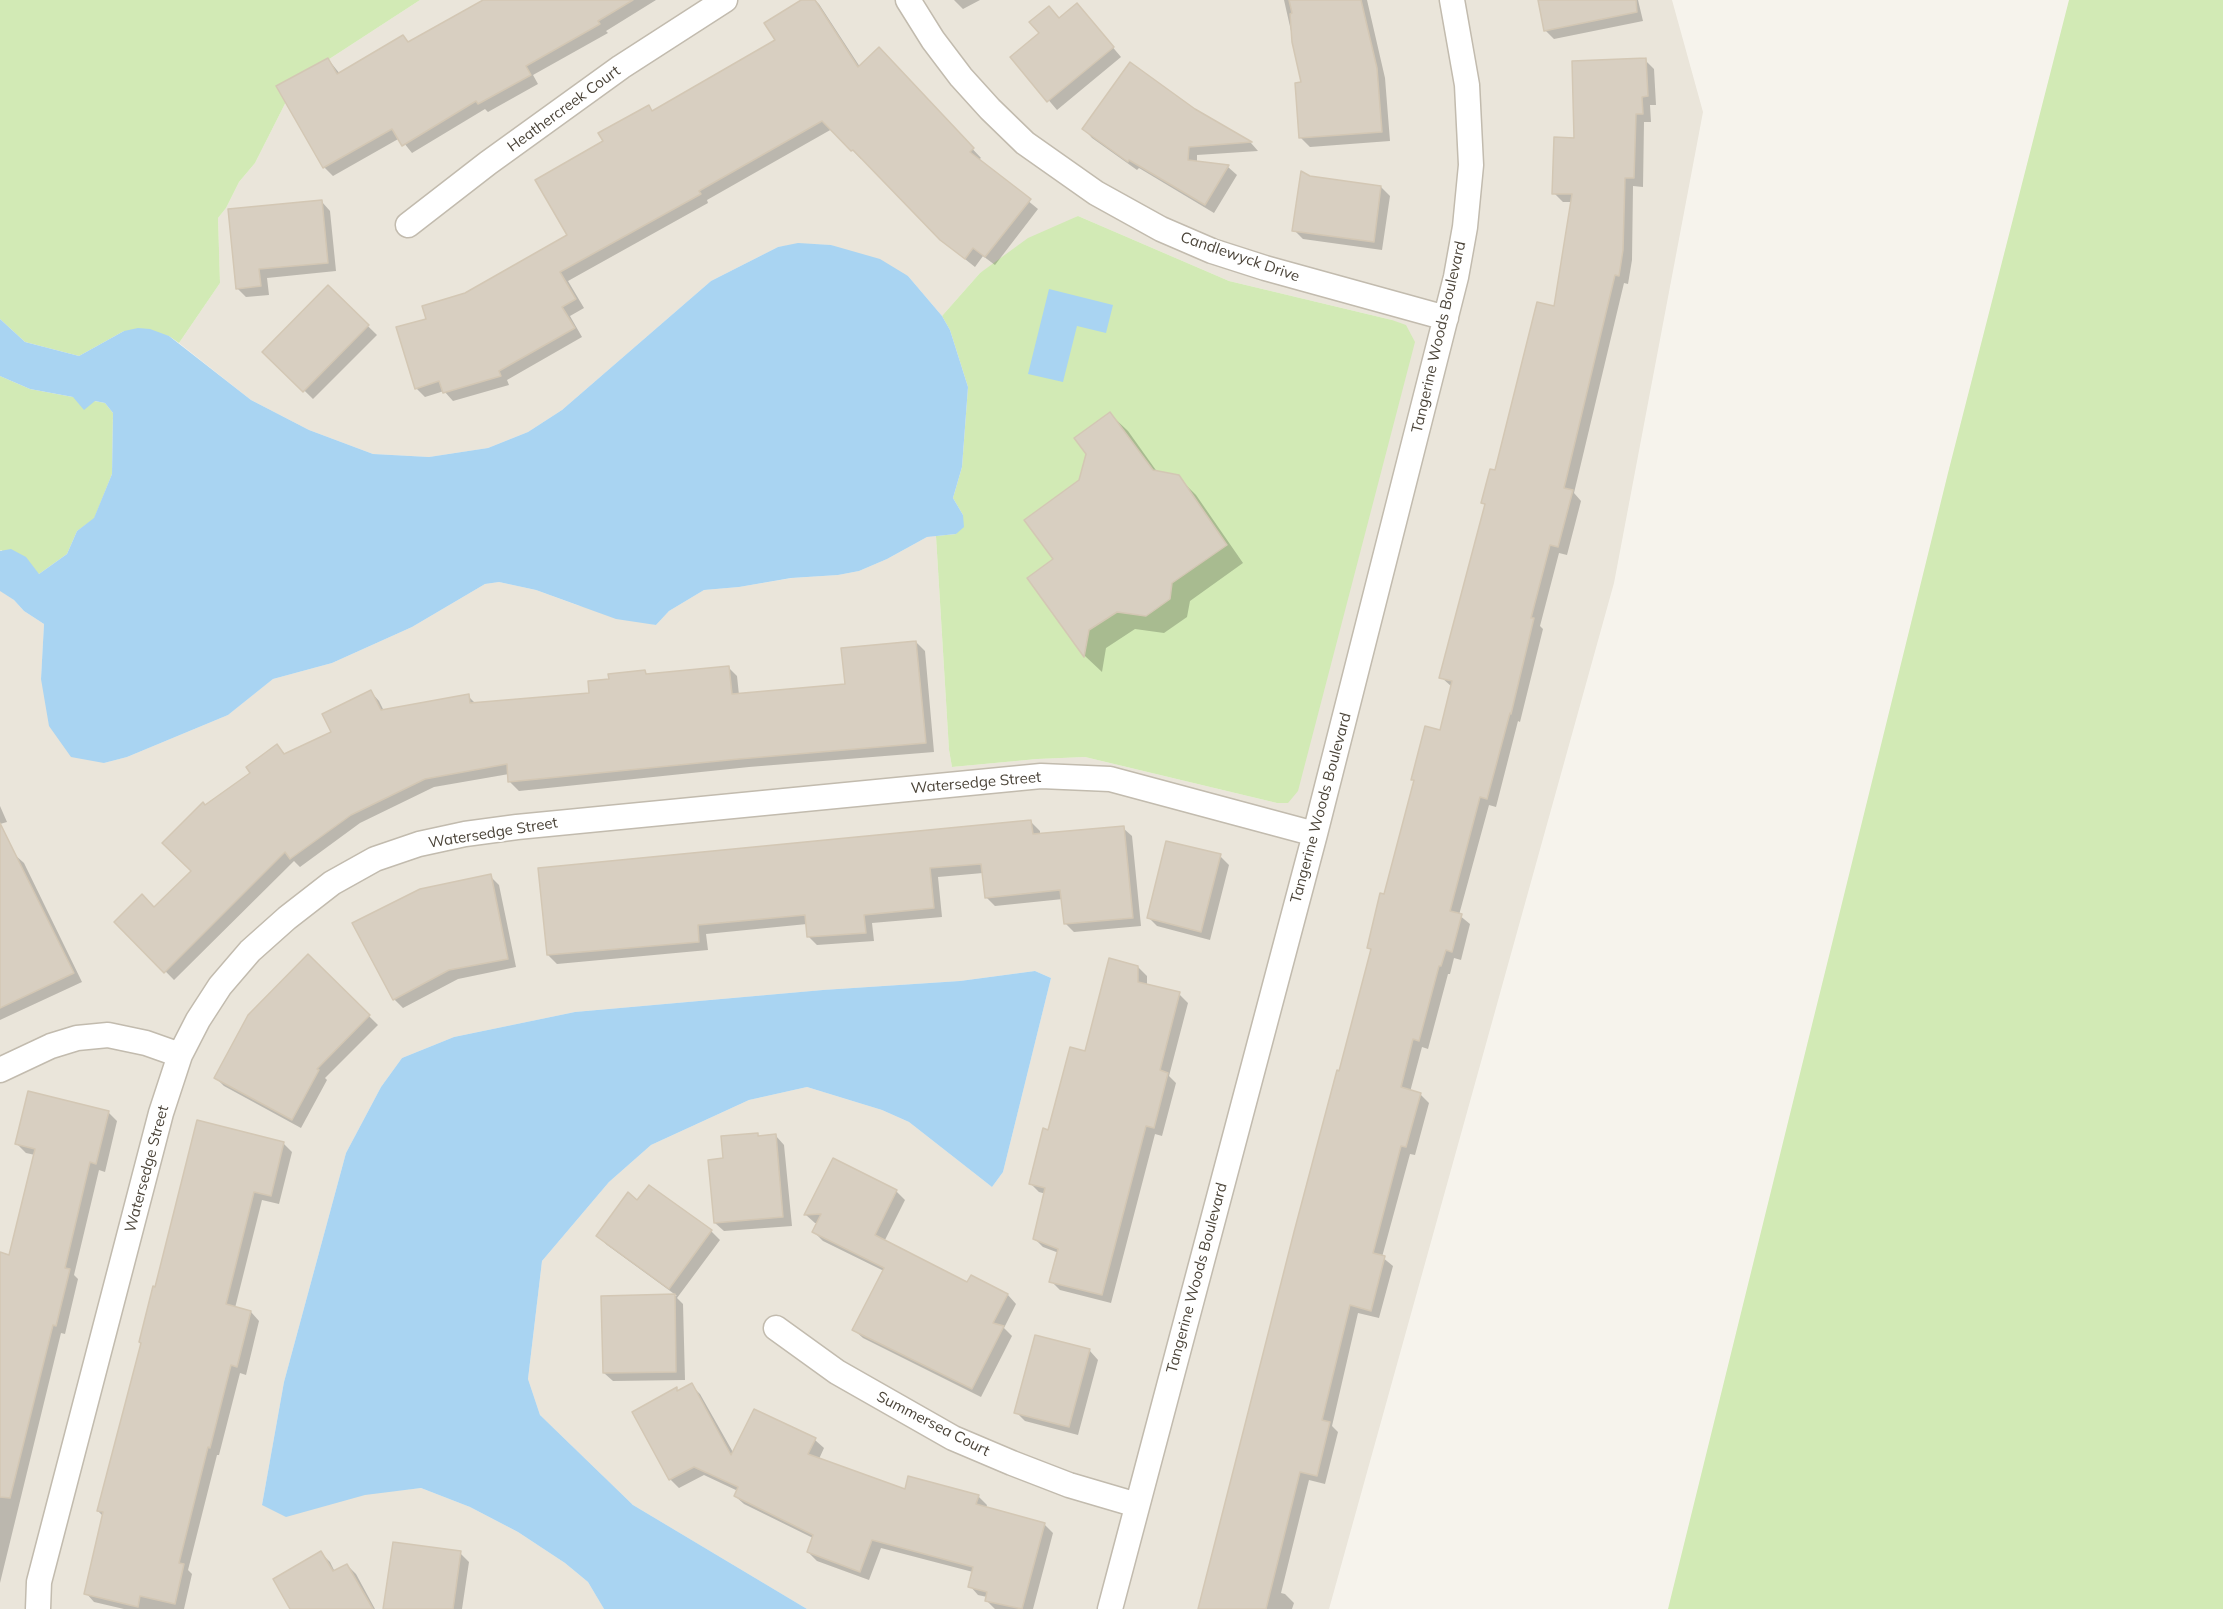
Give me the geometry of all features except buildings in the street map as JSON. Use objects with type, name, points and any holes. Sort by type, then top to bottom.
[{"type":"street","name":"Heathercreek Court","points":[[408,225],[621,67],[725,0]]},
{"type":"street","name":"Candlewyck Drive","points":[[908,0],[933,40],[961,77],[990,109],[1025,143],[1096,193],[1161,229],[1212,251],[1446,318]]},
{"type":"street","name":"Tangerine Woods Boulevard","points":[[1110,1609],[1315,834],[1446,318],[1465,227],[1471,165],[1467,85],[1452,0]]},
{"type":"street","name":"Watersedge Street","points":[[38,1609],[39,1582],[161,1113],[180,1055],[198,1020],[220,986],[250,951],[332,883],[375,859],[419,844],[465,834],[529,825],[1041,776],[1110,779],[1315,834]]},
{"type":"street","points":[[0,1070],[51,1046],[77,1038],[108,1035],[146,1043],[180,1055]]},
{"type":"street","name":"Summersea Court","points":[[776,1328],[837,1372],[953,1438],[1060,1481],[1137,1505]]},
{"type":"shaded area","points":[[420,0],[1672,0],[1703,112],[1614,583],[1329,1609],[807,1609],[633,1505],[540,1415],[528,1379],[542,1261],[609,1182],[651,1145],[749,1100],[807,1087],[882,1110],[909,1122],[992,1187],[1003,1172],[1051,978],[1035,971],[960,981],[823,990],[575,1012],[454,1037],[402,1058],[381,1087],[346,1153],[284,1382],[262,1505],[421,1488],[470,1507],[518,1532],[565,1563],[588,1582],[604,1609],[0,1609],[0,590],[24,611],[44,624],[41,679],[104,763],[127,757],[228,715],[273,679],[332,663],[412,627],[485,584],[499,582],[536,590],[577,605],[656,625],[669,611],[704,590],[859,571],[927,537],[936,536],[949,750],[952,767],[1085,757],[1277,803],[1392,320],[1229,281],[1078,216],[980,273],[942,316],[908,276],[831,245],[798,244],[778,247],[711,281],[562,410],[528,432],[488,448],[429,457],[373,454],[309,430],[251,400],[179,343],[220,283],[218,218],[226,208],[239,182],[255,163],[297,80]]},
{"type":"green space","points":[[0,0],[420,0],[297,80],[255,163],[239,182],[226,208],[218,218],[220,283],[179,343],[169,336],[124,331],[79,356],[25,342],[0,319]]},
{"type":"green space","points":[[2069,0],[2223,0],[2223,1609],[1668,1609],[1948,473]]},
{"type":"green space","points":[[1078,216],[1229,281],[1406,325],[1415,342],[1298,791],[1288,803],[1277,803],[1085,757],[952,767],[949,750],[936,536],[956,534],[963,515],[953,498],[962,467],[968,387],[950,330],[942,316],[980,273],[1028,238]]},
{"type":"green space","points":[[0,376],[30,389],[105,403],[113,413],[112,474],[94,519],[77,531],[67,554],[39,574],[0,551]]},
{"type":"water","points":[[798,243],[831,245],[880,259],[908,276],[942,316],[950,330],[968,387],[962,467],[953,498],[963,515],[964,527],[956,534],[927,537],[859,571],[704,590],[669,611],[656,625],[616,619],[536,590],[499,582],[485,584],[412,627],[332,663],[273,679],[228,715],[127,757],[104,763],[71,757],[49,726],[41,679],[44,624],[0,591],[0,551],[11,549],[26,557],[39,574],[67,554],[77,531],[94,518],[112,474],[113,413],[105,403],[95,401],[84,410],[73,397],[30,389],[0,376],[0,319],[25,342],[79,356],[124,331],[138,328],[150,329],[169,336],[251,400],[309,430],[373,454],[429,457],[488,448],[528,432],[562,410],[711,281],[778,247]]},
{"type":"water","points":[[1049,289],[1113,305],[1106,333],[1077,326],[1063,382],[1028,374]]},
{"type":"water","points":[[1035,971],[1051,978],[1003,1172],[992,1187],[909,1122],[882,1110],[807,1087],[749,1100],[651,1145],[609,1182],[542,1261],[528,1379],[540,1415],[633,1505],[807,1609],[604,1609],[588,1582],[565,1563],[518,1532],[470,1507],[421,1488],[365,1495],[286,1517],[262,1505],[284,1382],[346,1153],[381,1087],[402,1058],[454,1037],[575,1012],[823,990],[960,981]]}]
